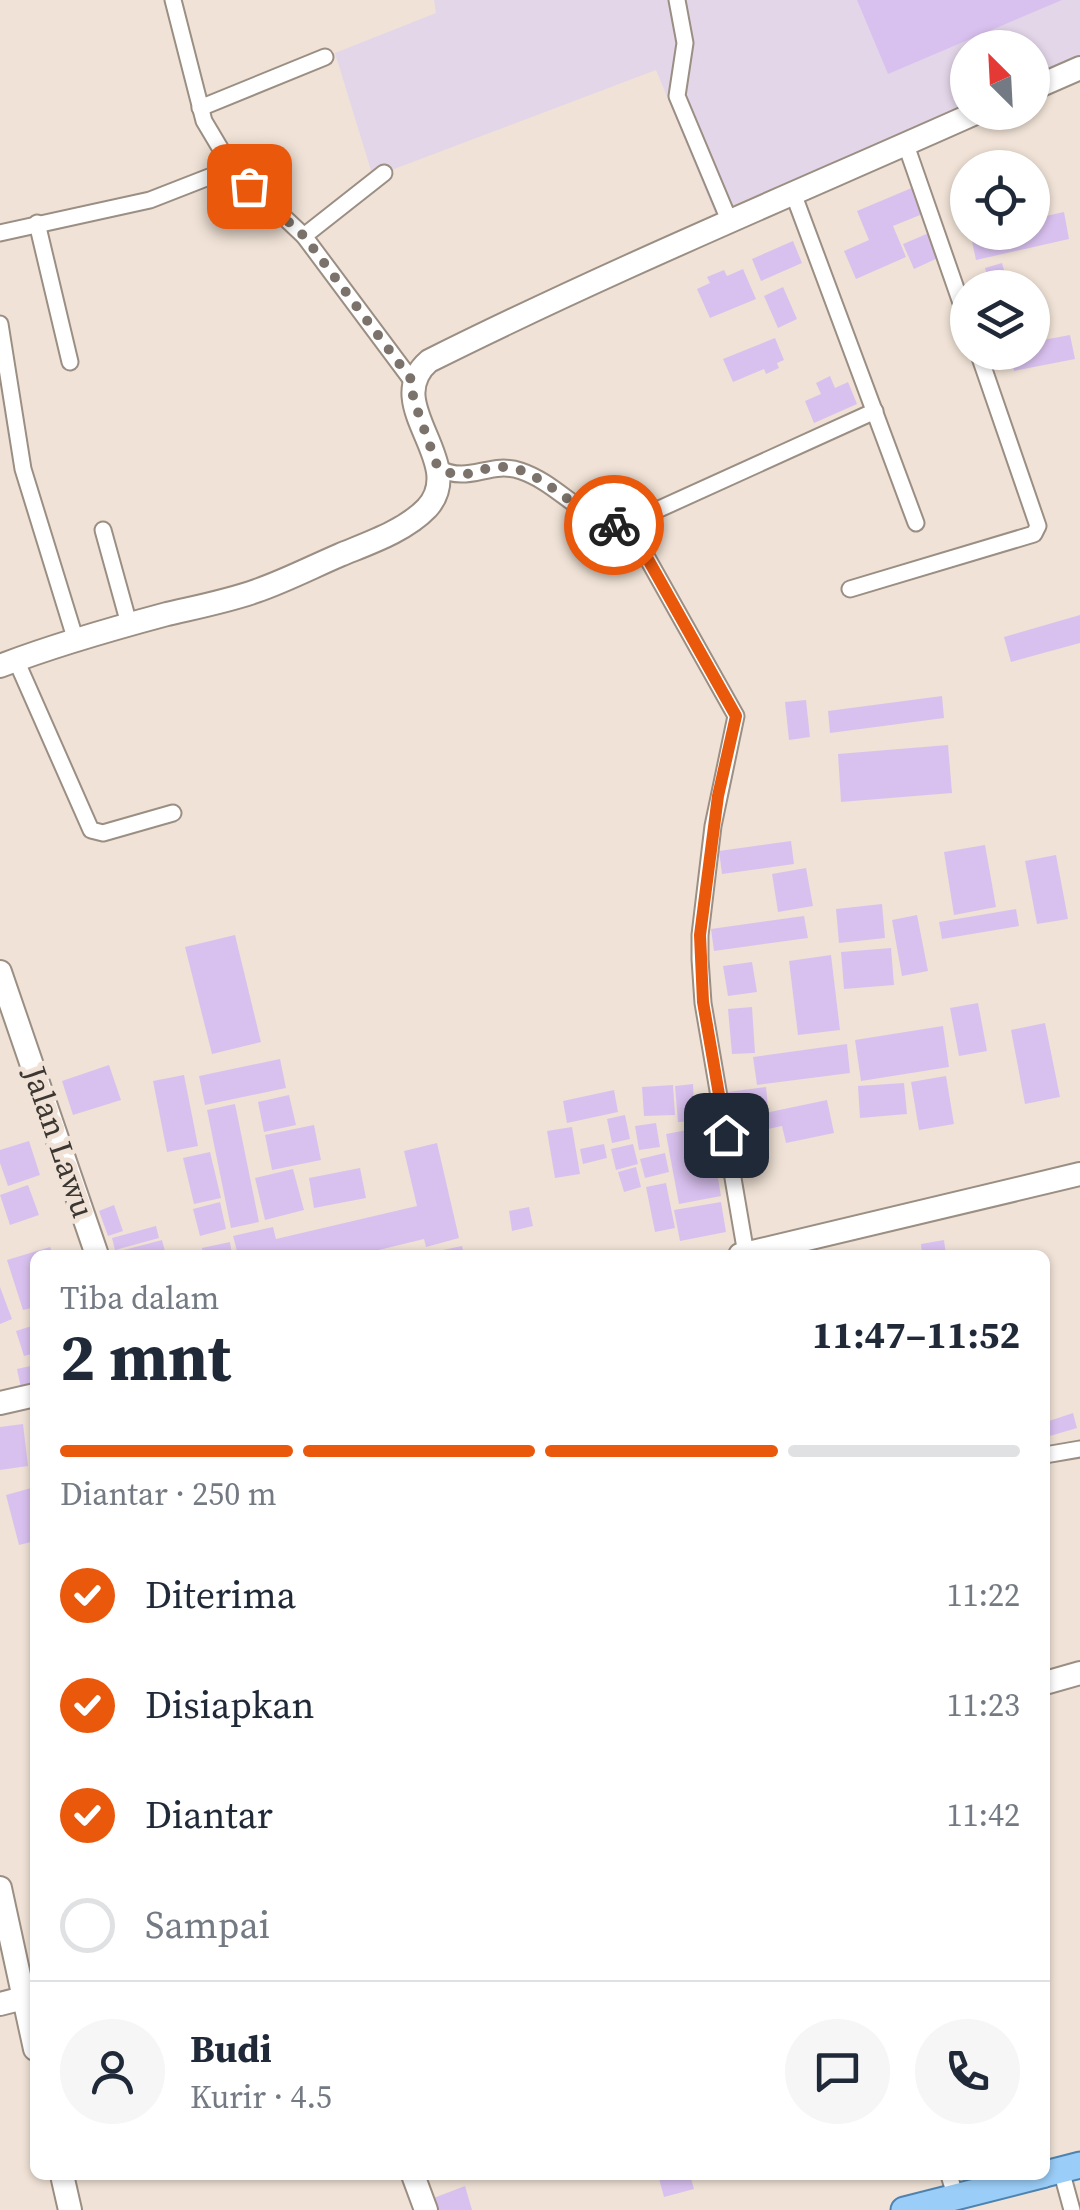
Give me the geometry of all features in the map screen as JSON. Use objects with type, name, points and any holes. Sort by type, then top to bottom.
[{"type":"main road","points":[[1050,80],[1080,68]]},
{"type":"main road","points":[[8,663],[129,624],[255,592],[387,535],[425,510],[435,497],[438,468],[413,398],[418,371],[430,361],[534,309],[950,124]]},
{"type":"main road","name":"Jalan Lawu","points":[[0,972],[95,1250]]},
{"type":"main road","points":[[781,1250],[1080,1174]]},
{"type":"main road","points":[[0,1403],[30,1396]]},
{"type":"main road","points":[[1050,1681],[1080,1672]]},
{"type":"main road","points":[[0,1888],[30,1997],[0,2004]]},
{"type":"main road","points":[[63,2180],[70,2210]]},
{"type":"main road","points":[[415,2180],[426,2210]]},
{"type":"main road","points":[[904,2210],[952,2186],[994,2180]]},
{"type":"street","points":[[174,0],[204,121],[232,168],[304,236],[413,382]]},
{"type":"street","points":[[677,0],[685,43],[677,96],[730,220]]},
{"type":"street","points":[[200,108],[325,58]]},
{"type":"street","points":[[906,144],[950,271]]},
{"type":"street","points":[[0,233],[150,200],[232,168]]},
{"type":"street","points":[[304,236],[384,174]]},
{"type":"street","points":[[793,193],[916,523]]},
{"type":"street","points":[[37,222],[70,362]]},
{"type":"street","points":[[0,324],[24,470],[76,641]]},
{"type":"street","points":[[850,589],[1034,534],[1038,526],[984,370]]},
{"type":"street","points":[[438,468],[453,476],[506,467],[539,478],[593,519],[616,526],[875,411]]},
{"type":"street","points":[[638,516],[636,538],[736,716],[718,796],[700,947],[703,1002],[742,1250]]},
{"type":"street","points":[[102,530],[129,624]]},
{"type":"street","points":[[8,663],[91,830],[114,830],[172,814]]},
{"type":"street","points":[[1050,1454],[1080,1449]]},
{"type":"street","points":[[1057,2171],[1072,2210]]},
{"type":"shaded area","points":[[434,0],[1080,0],[1080,58],[1050,71],[1050,30],[950,30],[950,113],[715,213],[656,70],[373,177],[335,53],[436,13]]},
{"type":"building","points":[[857,0],[1062,0],[991,30],[950,30],[950,48],[888,74]]},
{"type":"building","points":[[914,187],[925,213],[893,226],[906,257],[856,279],[844,251],[869,240],[857,211]]},
{"type":"building","points":[[1064,212],[1069,239],[1050,243],[1050,215]]},
{"type":"building","points":[[929,233],[940,257],[914,269],[903,244]]},
{"type":"building","points":[[793,241],[802,263],[761,281],[752,259]]},
{"type":"building","points":[[974,250],[1020,250],[976,260]]},
{"type":"building","points":[[1002,263],[1004,270],[986,270]]},
{"type":"building","points":[[743,269],[756,299],[710,318],[697,289],[710,283],[707,277],[724,270],[727,276]]},
{"type":"building","points":[[783,287],[797,319],[778,328],[764,296]]},
{"type":"building","points":[[1070,335],[1075,359],[1050,364],[1050,339]]},
{"type":"building","points":[[775,338],[784,360],[777,363],[779,368],[766,374],[764,369],[733,382],[723,359]]},
{"type":"building","points":[[830,376],[835,388],[848,382],[857,404],[814,423],[805,401],[821,394],[816,383]]},
{"type":"building","points":[[1080,615],[1080,643],[1011,662],[1004,637]]},
{"type":"building","points":[[942,696],[944,718],[830,733],[828,711]]},
{"type":"building","points":[[806,700],[810,737],[789,740],[785,702]]},
{"type":"building","points":[[948,745],[952,793],[841,802],[838,754]]},
{"type":"building","points":[[791,841],[794,864],[722,874],[719,851]]},
{"type":"building","points":[[985,845],[996,907],[954,915],[944,852]]},
{"type":"building","points":[[1056,855],[1068,919],[1037,924],[1025,861]]},
{"type":"building","points":[[806,868],[813,906],[778,912],[772,874]]},
{"type":"building","points":[[882,904],[885,938],[839,943],[836,909]]},
{"type":"building","points":[[1016,909],[1019,926],[942,939],[939,922]]},
{"type":"building","points":[[917,915],[928,971],[902,976],[892,920]]},
{"type":"building","points":[[804,916],[808,938],[714,951],[711,929]]},
{"type":"building","points":[[235,935],[261,1042],[212,1054],[185,947]]},
{"type":"building","points":[[891,948],[894,985],[844,989],[841,952]]},
{"type":"building","points":[[831,955],[840,1030],[798,1035],[789,961]]},
{"type":"building","points":[[752,962],[757,992],[728,996],[723,966]]},
{"type":"building","points":[[978,1003],[987,1051],[959,1056],[950,1008]]},
{"type":"building","points":[[752,1007],[755,1053],[732,1054],[728,1009]]},
{"type":"building","points":[[1045,1023],[1060,1097],[1025,1104],[1011,1030]]},
{"type":"building","points":[[943,1026],[949,1067],[861,1081],[855,1040]]},
{"type":"building","points":[[847,1044],[850,1073],[757,1085],[753,1057]]},
{"type":"building","points":[[280,1059],[286,1088],[205,1105],[199,1076]]},
{"type":"building","points":[[109,1065],[121,1100],[73,1115],[62,1081]]},
{"type":"building","points":[[184,1075],[198,1146],[167,1152],[153,1081]]},
{"type":"building","points":[[946,1076],[954,1124],[919,1130],[911,1082]]},
{"type":"building","points":[[904,1083],[907,1114],[860,1118],[858,1086]]},
{"type":"building","points":[[693,1084],[695,1121],[678,1122],[675,1086]]},
{"type":"building","points":[[673,1085],[675,1115],[644,1116],[642,1087]]},
{"type":"building","points":[[766,1087],[768,1107],[729,1111],[727,1092]]},
{"type":"building","points":[[614,1090],[618,1112],[567,1123],[563,1101]]},
{"type":"building","points":[[289,1095],[296,1125],[264,1132],[258,1102]]},
{"type":"building","points":[[827,1100],[834,1133],[786,1143],[782,1126],[768,1129],[765,1113]]},
{"type":"building","points":[[235,1104],[259,1222],[231,1228],[207,1110]]},
{"type":"building","points":[[625,1115],[630,1139],[612,1143],[607,1119]]},
{"type":"building","points":[[656,1123],[660,1147],[639,1150],[635,1126]]},
{"type":"building","points":[[314,1125],[321,1160],[272,1170],[265,1135]]},
{"type":"building","points":[[709,1126],[721,1196],[679,1204],[666,1134]]},
{"type":"building","points":[[572,1127],[580,1174],[555,1178],[547,1131]]},
{"type":"building","points":[[29,1141],[40,1175],[8,1186],[0,1150]]},
{"type":"building","points":[[437,1143],[459,1238],[426,1247],[424,1239],[379,1250],[237,1250],[233,1236],[273,1227],[276,1239],[417,1206],[404,1151]]},
{"type":"building","points":[[604,1144],[607,1158],[583,1164],[580,1149]]},
{"type":"building","points":[[633,1144],[638,1164],[616,1170],[611,1149]]},
{"type":"building","points":[[210,1152],[221,1198],[194,1204],[183,1158]]},
{"type":"building","points":[[665,1153],[669,1172],[645,1178],[640,1159]]},
{"type":"building","points":[[636,1167],[641,1187],[624,1192],[618,1172]]},
{"type":"building","points":[[360,1168],[366,1198],[314,1208],[309,1178]]},
{"type":"building","points":[[293,1169],[304,1210],[265,1220],[255,1178]]},
{"type":"building","points":[[666,1183],[675,1228],[655,1232],[646,1187]]},
{"type":"building","points":[[28,1185],[39,1215],[10,1225],[0,1195]]},
{"type":"building","points":[[220,1202],[226,1229],[200,1236],[193,1209]]},
{"type":"building","points":[[721,1202],[726,1232],[680,1241],[674,1210]]},
{"type":"building","points":[[114,1205],[123,1231],[108,1236],[99,1211]]},
{"type":"building","points":[[529,1207],[533,1226],[512,1231],[509,1211]]},
{"type":"building","points":[[156,1226],[159,1238],[115,1250],[112,1238]]},
{"type":"building","points":[[162,1240],[165,1250],[124,1250]]},
{"type":"building","points":[[944,1240],[945,1250],[922,1250],[921,1244]]},
{"type":"building","points":[[230,1242],[231,1250],[202,1250]]},
{"type":"building","points":[[30,1253],[30,1308],[23,1310],[7,1260]]},
{"type":"building","points":[[0,1287],[12,1319],[0,1324]]},
{"type":"building","points":[[30,1327],[30,1354],[24,1356],[16,1331]]},
{"type":"building","points":[[30,1366],[30,1386],[21,1388],[17,1369]]},
{"type":"building","points":[[1073,1413],[1077,1428],[1050,1436],[1050,1421]]},
{"type":"building","points":[[23,1424],[28,1466],[0,1470],[0,1427]]},
{"type":"building","points":[[30,1488],[30,1542],[19,1545],[6,1495]]},
{"type":"building","points":[[659,2180],[691,2180],[694,2189],[664,2197]]},
{"type":"building","points":[[465,2186],[472,2210],[437,2210],[431,2199]]},
{"type":"way so far","points":[[249,186],[304,236],[413,382],[413,398],[438,468],[453,476],[506,467],[522,472],[539,478],[593,519],[614,525]]},
{"type":"route","points":[[614,525],[638,516],[636,538],[736,716],[718,796],[700,935],[703,1002],[726,1135]]}]
